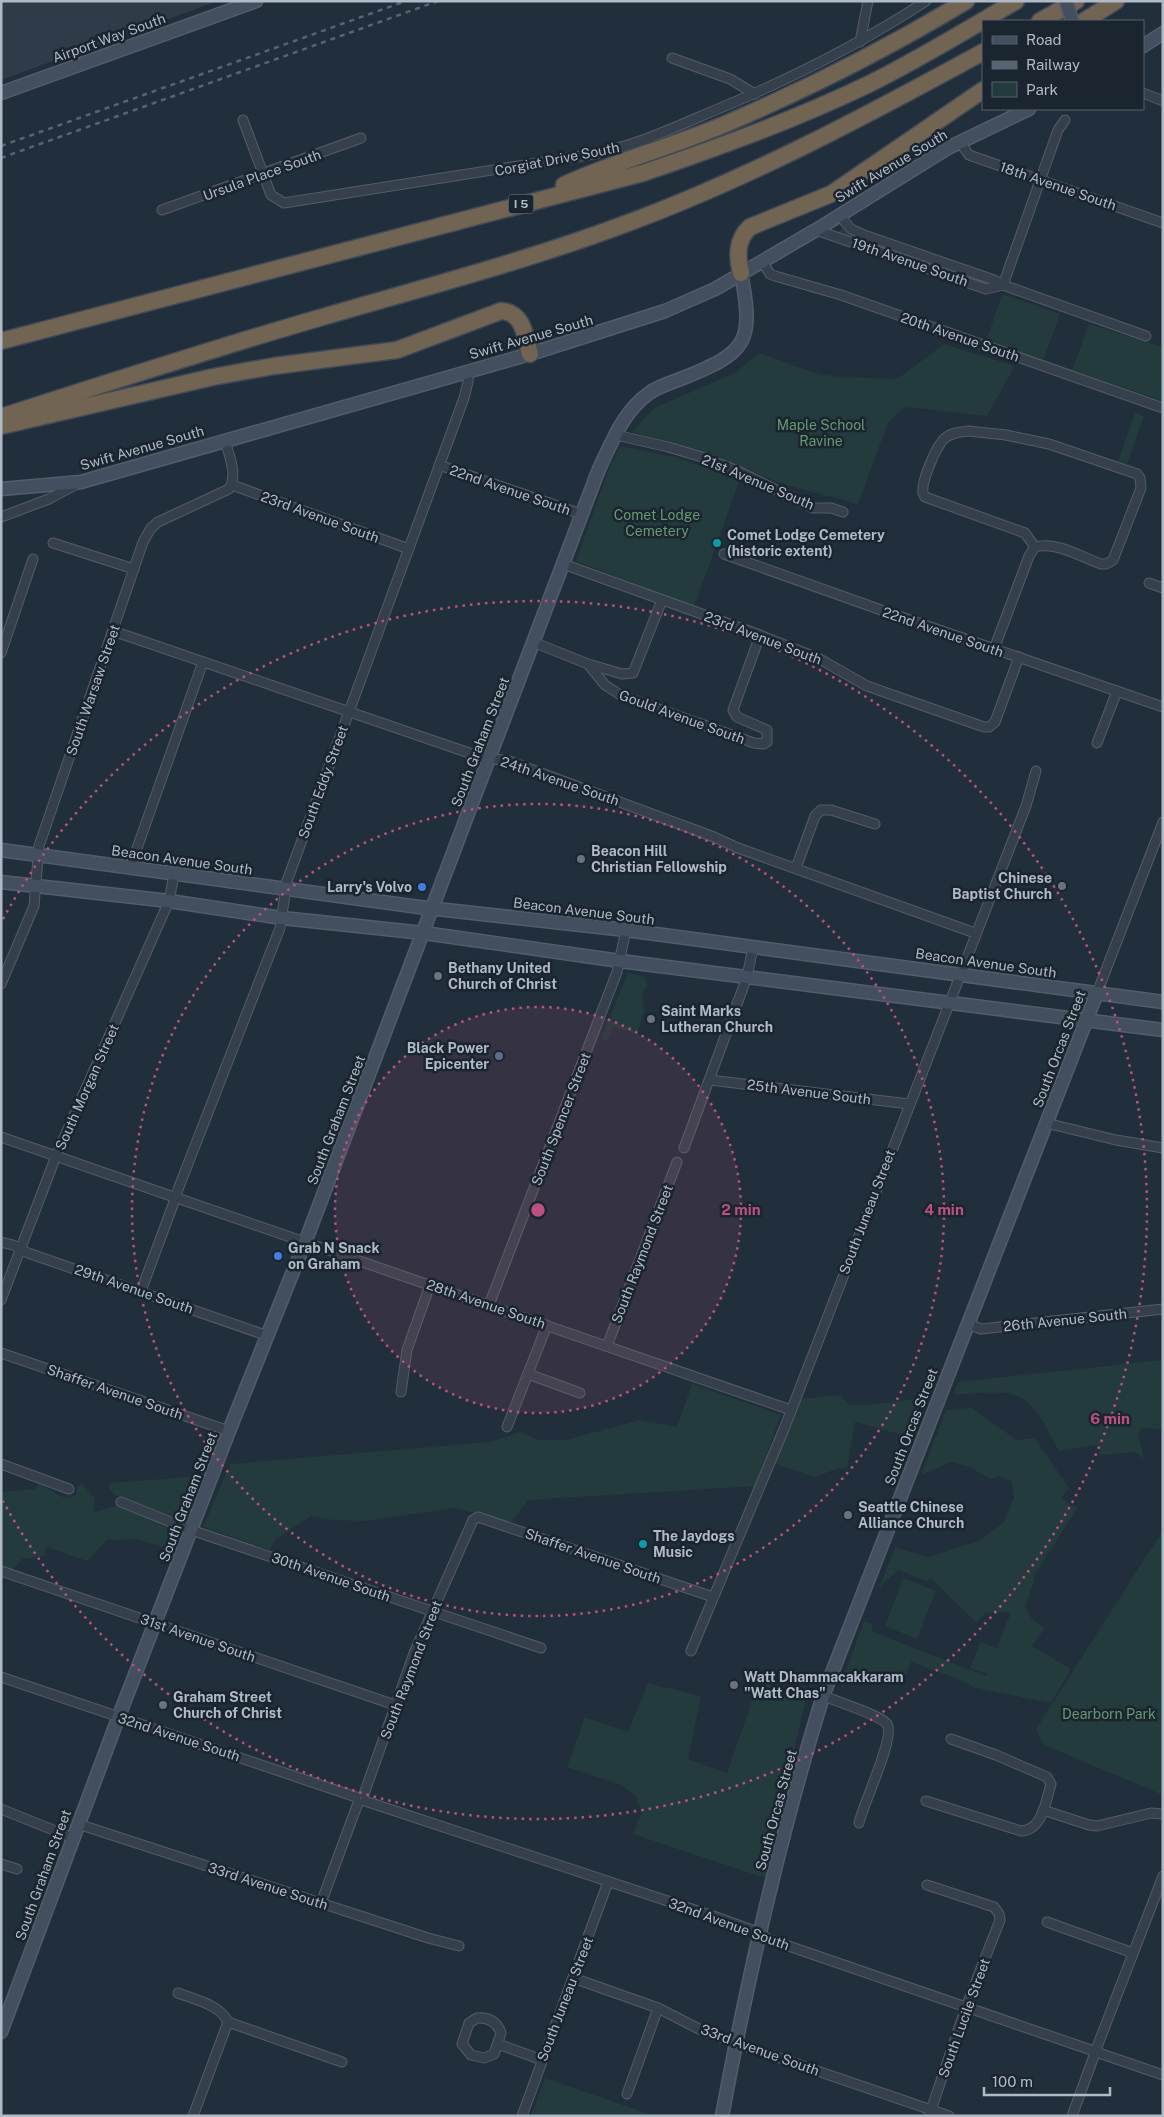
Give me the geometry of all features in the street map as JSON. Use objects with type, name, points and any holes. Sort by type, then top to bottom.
[{"type":"highway","points":[[528,202],[592,172],[682,141],[730,122],[888,47],[966,1]]},
{"type":"highway","name":"I 5","points":[[984,20],[1016,1]]},
{"type":"highway","points":[[1042,20],[1076,1]]},
{"type":"highway","points":[[1086,20],[1116,1]]},
{"type":"highway","name":"I 5","points":[[1,341],[644,173],[762,130],[867,85],[939,47],[982,21]]},
{"type":"highway","points":[[1,417],[227,345],[504,264],[617,227],[741,175],[840,129],[982,53]]},
{"type":"highway","points":[[741,273],[738,258],[739,246],[745,231],[750,227],[831,194],[982,91]]},
{"type":"highway","points":[[1,426],[213,377],[274,366],[397,350],[501,311],[512,313],[520,320],[530,354]]},
{"type":"street","name":"Airport Way South","points":[[1,93],[256,1]]},
{"type":"street","points":[[860,42],[868,1]]},
{"type":"street","name":"Corgiat Drive South","points":[[263,174],[271,195],[278,201],[290,204],[615,149],[648,138],[755,94],[860,42],[926,1]]},
{"type":"street","points":[[1066,1],[1072,20]]},
{"type":"street","points":[[1144,45],[1163,33]]},
{"type":"street","points":[[672,58],[730,78],[755,94]]},
{"type":"street","points":[[1144,94],[1163,101]]},
{"type":"street","name":"Swift Avenue South","points":[[1,489],[81,482],[530,354],[664,311],[715,289],[816,230],[912,169],[960,142],[1027,110]]},
{"type":"street","points":[[243,120],[263,174]]},
{"type":"street","points":[[1003,285],[1060,126],[1066,120]]},
{"type":"street","name":"Ursula Place South","points":[[162,210],[361,138]]},
{"type":"street","name":"18th Avenue South","points":[[960,142],[969,155],[1163,223]]},
{"type":"street","name":"19th Avenue South","points":[[839,215],[846,225],[856,232],[1146,336]]},
{"type":"street","name":"19th Avenue South","points":[[816,230],[986,289],[1003,285]]},
{"type":"street","name":"20th Avenue South","points":[[762,261],[770,274],[775,276],[841,295],[1163,408]]},
{"type":"street","name":"South Graham Street","points":[[1,2032],[72,1838],[229,1431],[305,1242],[491,758],[581,514],[616,435],[627,415],[650,393],[714,366],[735,350],[744,336],[748,323],[748,311],[741,273]]},
{"type":"street","name":"South Eddy Street","points":[[140,1291],[280,928],[285,889],[467,389],[468,371]]},
{"type":"street","points":[[968,431],[1049,444],[1134,472],[1140,478],[1141,488],[1111,562],[1101,564],[1047,545],[1035,547],[1025,533],[933,500],[923,494],[923,485],[936,451],[944,439],[958,432],[968,431]]},
{"type":"street","name":"21st Avenue South","points":[[616,435],[702,457],[738,471],[813,508],[830,508],[843,512]]},
{"type":"street","points":[[225,440],[234,474],[232,485]]},
{"type":"street","name":"22nd Avenue South","points":[[439,465],[581,514]]},
{"type":"street","points":[[1,517],[49,499],[81,482]]},
{"type":"street","name":"23rd Avenue South","points":[[232,485],[409,548]]},
{"type":"street","name":"South Warsaw Street","points":[[1,984],[32,913],[36,886],[37,855],[42,836],[148,533],[158,522],[227,491],[232,485]]},
{"type":"street","points":[[53,543],[134,569]]},
{"type":"street","points":[[994,649],[1035,547]]},
{"type":"street","name":"22nd Avenue South","points":[[724,554],[1163,707]]},
{"type":"street","points":[[1,653],[33,559]]},
{"type":"street","name":"23rd Avenue South","points":[[563,564],[760,635],[818,658],[867,686],[980,726],[989,727],[995,722],[1019,657]]},
{"type":"street","points":[[1149,583],[1163,588]]},
{"type":"street","name":"Gould Avenue South","points":[[533,642],[588,664],[622,674],[633,673],[662,600]]},
{"type":"street","name":"24th Avenue South","points":[[113,631],[481,757],[509,761],[714,837],[738,848],[975,933]]},
{"type":"street","name":"Gould Avenue South","points":[[588,664],[605,685],[622,696],[754,743],[764,744],[767,742],[767,730],[734,714],[733,706],[760,635]]},
{"type":"street","points":[[130,868],[203,662]]},
{"type":"street","points":[[1097,743],[1117,691]]},
{"type":"street","name":"South Juneau Street","points":[[691,1651],[791,1410],[1026,806],[1036,771]]},
{"type":"street","points":[[796,868],[815,816],[821,810],[831,810],[875,824]]},
{"type":"street","name":"South Orcas Street","points":[[722,2116],[772,1884],[823,1696],[1163,822]]},
{"type":"street","name":"Beacon Avenue South","points":[[1,850],[174,875],[753,946],[1163,1002]]},
{"type":"street","name":"South Morgan Street","points":[[1,1300],[56,1156],[169,901],[174,875]]},
{"type":"street","points":[[1,882],[169,901],[282,918],[424,933],[620,961],[1163,1030]]},
{"type":"street","name":"South Spencer Street","points":[[489,1305],[620,961],[626,930]]},
{"type":"street","points":[[684,1148],[747,977],[753,946]]},
{"type":"street","name":"25th Avenue South","points":[[710,1080],[909,1104]]},
{"type":"street","points":[[1046,1123],[1116,1140],[1163,1148]]},
{"type":"street","name":"28th Avenue South","points":[[1,1137],[791,1410]]},
{"type":"street","name":"South Raymond Street","points":[[607,1346],[677,1162]]},
{"type":"street","name":"29th Avenue South","points":[[1,1242],[268,1336]]},
{"type":"street","points":[[401,1392],[407,1350],[430,1285]]},
{"type":"street","name":"26th Avenue South","points":[[968,1324],[981,1329],[1163,1309]]},
{"type":"street","points":[[506,1428],[547,1325]]},
{"type":"street","name":"Shaffer Avenue South","points":[[1,1353],[229,1431]]},
{"type":"street","points":[[528,1374],[580,1393]]},
{"type":"street","points":[[1,1464],[68,1489]]},
{"type":"street","name":"30th Avenue South","points":[[121,1502],[192,1530],[542,1648]]},
{"type":"street","name":"Shaffer Avenue South","points":[[473,1520],[478,1517],[713,1597]]},
{"type":"street","name":"South Raymond Street","points":[[321,1903],[432,1611],[473,1520]]},
{"type":"street","name":"31st Avenue South","points":[[1,1572],[395,1705]]},
{"type":"street","name":"32nd Avenue South","points":[[1,1677],[716,1917],[752,1930],[761,1936],[1163,2075]]},
{"type":"street","points":[[823,1696],[878,1717],[889,1728],[886,1748],[863,1807],[859,1823]]},
{"type":"street","points":[[926,1801],[1021,1831],[1028,1831],[1035,1827],[1043,1810],[1051,1784],[1047,1777],[952,1739]]},
{"type":"street","points":[[1,1809],[72,1838]]},
{"type":"street","points":[[1043,1810],[1097,1826],[1151,1813],[1163,1814]]},
{"type":"street","name":"33rd Avenue South","points":[[78,1824],[428,1938],[459,1946]]},
{"type":"street","points":[[1,1864],[17,1869]]},
{"type":"street","points":[[1072,2116],[1163,1876]]},
{"type":"street","name":"South Juneau Street","points":[[522,2116],[608,1882]]},
{"type":"street","name":"South Lucile Street","points":[[927,1885],[994,1907],[999,1914],[1000,1920],[966,2007],[930,2113]]},
{"type":"street","points":[[1047,1922],[1133,1953]]},
{"type":"street","name":"33rd Avenue South","points":[[573,1978],[658,2008],[699,2029],[737,2043],[930,2113],[949,2116]]},
{"type":"street","points":[[178,1992],[216,2008],[222,2012],[228,2022],[342,2062]]},
{"type":"street","points":[[626,2094],[658,2008]]},
{"type":"street","points":[[484,2018],[490,2019],[499,2028],[501,2034],[498,2044],[494,2054],[484,2058],[471,2055],[462,2044],[472,2020],[484,2018]]},
{"type":"street","points":[[193,2116],[228,2022]]},
{"type":"street","points":[[498,2044],[542,2060]]},
{"type":"shaded area","points":[[1,1],[218,1],[1,80]]},
{"type":"green space","points":[[843,228],[848,232],[993,283],[985,285],[836,233]]},
{"type":"green space","points":[[1002,294],[1060,314],[1043,361],[986,341]]},
{"type":"green space","points":[[1089,324],[1163,347],[1163,401],[1072,370]]},
{"type":"green space","name":"Maple School Ravine","points":[[944,344],[1015,366],[987,416],[905,407],[888,423],[858,504],[782,484],[710,453],[632,432],[654,408],[735,373],[759,353],[819,374],[840,377],[897,379]]},
{"type":"green space","points":[[1135,413],[1144,416],[1127,464],[1118,461]]},
{"type":"green space","name":"Comet Lodge Cemetery","points":[[620,446],[675,457],[740,479],[694,607],[576,561],[608,471]]},
{"type":"green space","points":[[628,973],[642,976],[647,986],[642,992],[644,1011],[637,1034],[613,1026],[608,1040],[601,1039]]},
{"type":"green space","points":[[1163,1360],[1163,1429],[1142,1428],[1138,1433],[1144,1459],[1136,1452],[1100,1455],[1098,1445],[1059,1451],[1032,1406],[1015,1395],[992,1392],[953,1394],[958,1382]]},
{"type":"green space","points":[[692,1384],[781,1415],[755,1486],[528,1500],[512,1522],[454,1508],[366,1521],[333,1520],[311,1516],[275,1540],[270,1550],[203,1527],[230,1464],[489,1442],[522,1432],[538,1440],[565,1440],[640,1420],[677,1427]]},
{"type":"green space","points":[[840,1395],[849,1405],[868,1405],[924,1398],[910,1437],[855,1422],[847,1468],[839,1468],[815,1477],[773,1463],[799,1399]]},
{"type":"green space","points":[[972,1408],[1017,1440],[1035,1438],[1069,1488],[1062,1497],[1071,1506],[1078,1507],[1034,1576],[1035,1579],[1025,1607],[1032,1619],[1045,1628],[1032,1646],[1071,1669],[1051,1703],[975,1688],[961,1680],[911,1662],[906,1675],[845,1673],[864,1621],[871,1623],[873,1632],[986,1676],[987,1674],[970,1668],[980,1642],[997,1648],[1010,1614],[1006,1612],[985,1613],[976,1622],[930,1578],[928,1582],[898,1570],[879,1588],[895,1547],[928,1557],[978,1541],[1004,1522],[1014,1498],[1012,1482],[999,1476],[990,1479],[969,1467],[951,1462],[921,1475],[946,1410]]},
{"type":"green space","points":[[200,1476],[184,1520],[115,1495],[109,1488],[111,1483]]},
{"type":"green space","points":[[82,1483],[95,1499],[93,1512],[120,1505],[179,1530],[171,1549],[137,1539],[107,1540],[87,1561],[47,1547],[44,1556],[22,1559],[11,1571],[1,1567],[1,1492],[35,1489],[39,1484],[66,1498],[76,1495],[77,1487]]},
{"type":"green space","name":"Dearborn Park","points":[[1163,1530],[1163,1795],[1044,1745],[1036,1729]]},
{"type":"green space","points":[[903,1578],[936,1591],[917,1639],[885,1626]]},
{"type":"green space","points":[[759,1681],[806,1698],[765,1878],[633,1834],[642,1812],[635,1795],[621,1785],[567,1767],[585,1717],[628,1732],[648,1683],[701,1696],[688,1759],[727,1773]]},
{"type":"green space","points":[[545,2078],[655,2116],[531,2116]]},
{"type":"railway","points":[[1,146],[406,1]]},
{"type":"railway","points":[[1,158],[438,1]]},
{"type":"place","name":"Comet Lodge Cemetery (historic extent)","points":[[717,543]]},
{"type":"place","name":"Beacon Hill Christian Fellowship","points":[[581,859]]},
{"type":"place","name":"Chinese Baptist Church","points":[[1062,886]]},
{"type":"place","name":"Larry's Volvo","points":[[422,887]]},
{"type":"place","name":"Bethany United Church of Christ","points":[[438,976]]},
{"type":"place","name":"Saint Marks Lutheran Church","points":[[651,1019]]},
{"type":"place","name":"Black Power Epicenter","points":[[499,1056]]},
{"type":"place","name":"Grab N Snack on Graham","points":[[278,1256]]},
{"type":"place","name":"Seattle Chinese Alliance Church","points":[[848,1515]]},
{"type":"place","name":"The Jaydogs Music","points":[[643,1544]]},
{"type":"place","name":"Watt Dhammacakkaram \"Watt Chas\"","points":[[734,1685]]},
{"type":"place","name":"Graham Street Church of Christ","points":[[163,1705]]}]
